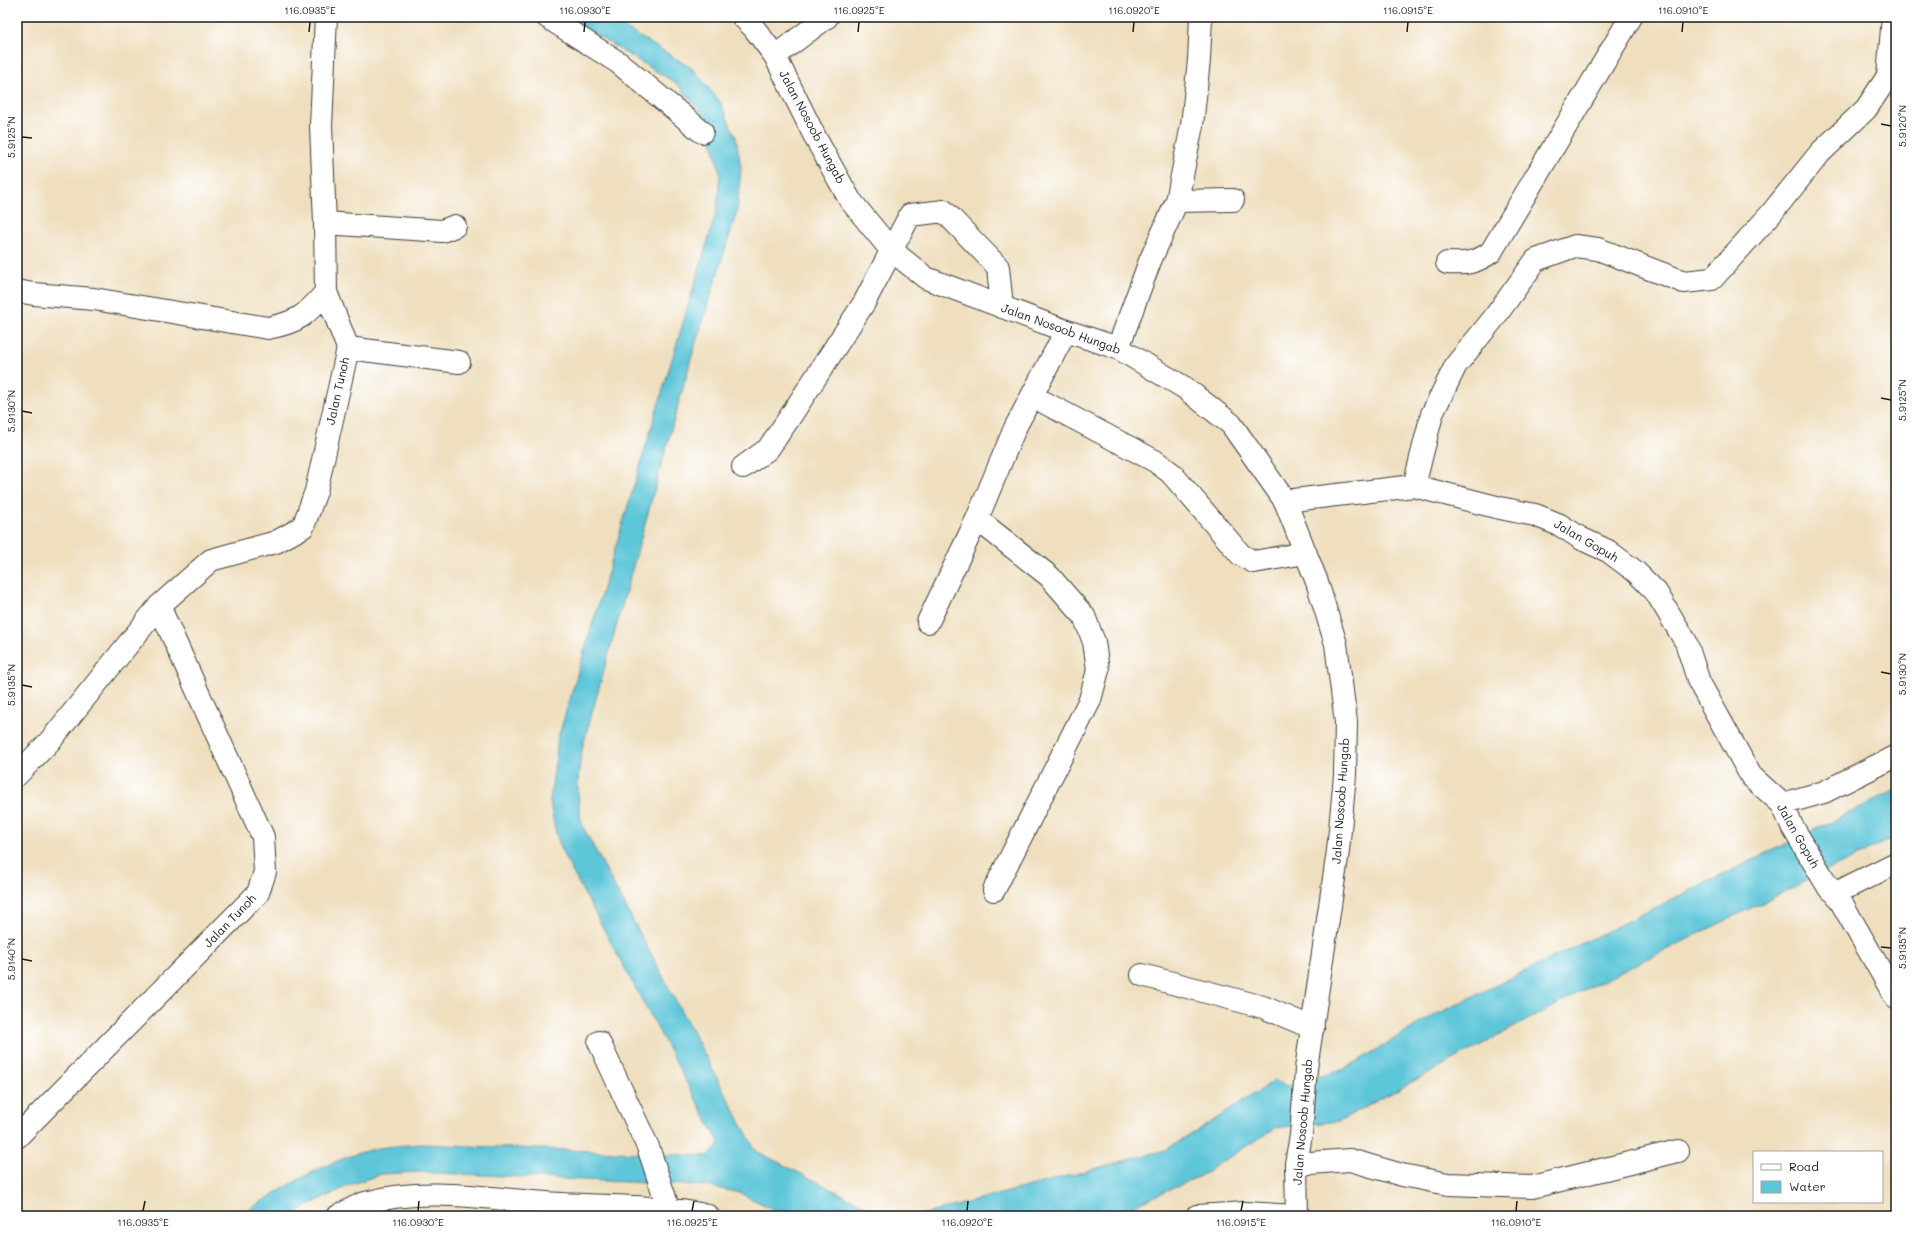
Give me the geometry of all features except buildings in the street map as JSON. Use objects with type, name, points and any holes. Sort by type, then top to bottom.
[{"type":"street","name":"Jalan Tunoh","points":[[17,775],[50,741],[159,606],[211,560],[276,542],[303,527],[316,491],[348,348],[326,292],[321,126],[326,17]]},
{"type":"street","points":[[547,17],[619,63],[702,132]]},
{"type":"street","name":"Jalan Nosoob Hungab","points":[[743,17],[754,28],[774,56],[816,139],[850,200],[891,250],[926,278],[1066,331],[1118,348],[1185,388],[1231,424],[1285,501],[1317,582],[1336,644],[1346,722],[1345,775],[1338,851],[1306,1069],[1301,1135],[1296,1164],[1297,1216]]},
{"type":"street","points":[[774,56],[827,17]]},
{"type":"street","points":[[1118,348],[1150,262],[1177,201],[1192,125],[1199,60],[1200,17]]},
{"type":"street","points":[[1447,263],[1463,264],[1480,260],[1491,252],[1631,17]]},
{"type":"street","points":[[1414,486],[1432,414],[1456,365],[1494,318],[1536,260],[1575,246],[1598,249],[1684,282],[1712,279],[1770,215],[1820,153],[1866,109],[1888,76],[1893,17]]},
{"type":"street","points":[[1177,201],[1233,200]]},
{"type":"street","points":[[743,468],[768,449],[788,420],[864,303],[910,215],[944,211],[998,267],[1002,307]]},
{"type":"street","points":[[325,223],[442,231],[455,226]]},
{"type":"street","points":[[17,291],[94,300],[268,328],[288,325],[307,314],[326,292]]},
{"type":"street","points":[[928,622],[977,519],[1015,428],[1066,331]]},
{"type":"street","points":[[348,348],[459,362]]},
{"type":"street","points":[[1032,396],[1155,461],[1171,473],[1241,554],[1254,562],[1305,552]]},
{"type":"street","name":"Jalan Gopuh","points":[[1285,501],[1414,486],[1534,515],[1554,522],[1582,539],[1608,551],[1636,572],[1656,592],[1686,642],[1699,682],[1751,776],[1782,804],[1792,826],[1896,998]]},
{"type":"street","points":[[977,519],[1049,576],[1084,616],[1094,642],[1098,670],[1090,700],[994,890]]},
{"type":"street","name":"Jalan Tunoh","points":[[17,1137],[258,893],[265,872],[263,837],[159,606]]},
{"type":"street","points":[[1782,804],[1824,792],[1896,756]]},
{"type":"street","points":[[1832,890],[1896,862]]},
{"type":"street","points":[[1142,975],[1263,1007],[1313,1028]]},
{"type":"street","points":[[599,1042],[648,1147],[666,1201]]},
{"type":"street","points":[[1296,1164],[1350,1160],[1402,1175],[1448,1184],[1532,1188],[1678,1151]]},
{"type":"street","points":[[338,1216],[365,1203],[403,1196],[447,1195],[524,1209],[666,1201],[708,1216]]},
{"type":"street","points":[[1197,1216],[1245,1214],[1297,1216]]},
{"type":"water","points":[[567,17],[607,17],[693,69],[720,102],[736,137],[741,168],[737,212],[695,345],[583,745],[579,766],[578,785],[582,825],[756,1151],[885,1216],[787,1216],[740,1193],[708,1186],[419,1172],[381,1174],[350,1185],[309,1205],[292,1216],[239,1216],[289,1185],[323,1167],[341,1159],[379,1148],[421,1144],[709,1156],[720,1144],[564,856],[555,830],[550,801],[558,738],[717,210],[720,172],[712,142],[701,112],[677,84]]},
{"type":"water","points":[[1896,790],[1896,837],[1578,993],[1339,1121],[1275,1128],[1200,1176],[1122,1211],[1101,1216],[918,1216],[1165,1150],[1199,1130],[1275,1080],[1285,1087],[1345,1069],[1425,1020]]}]
